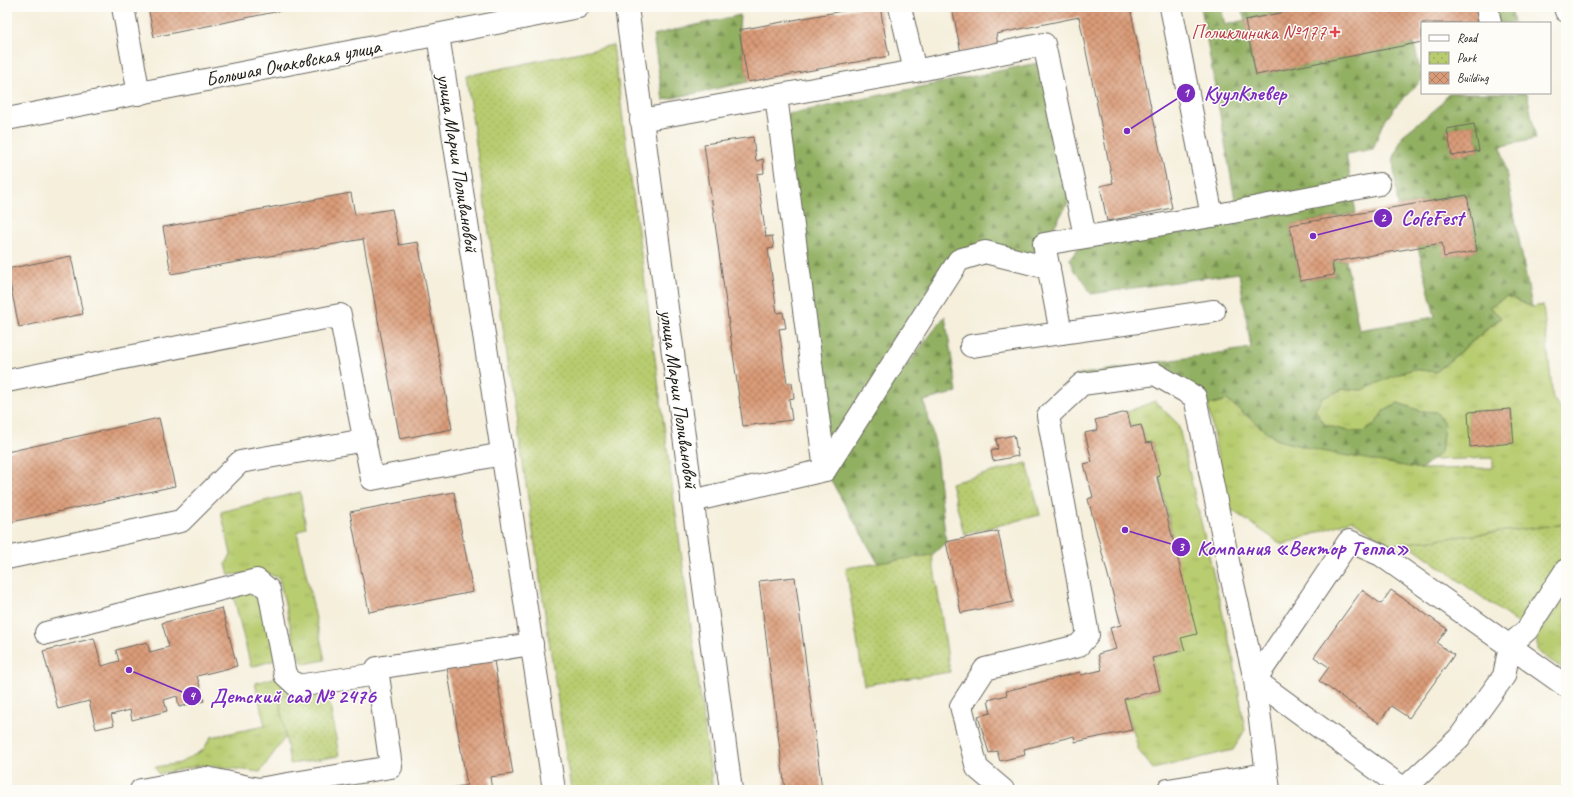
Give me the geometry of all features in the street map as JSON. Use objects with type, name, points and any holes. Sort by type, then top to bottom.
[{"type":"street","points":[[123,7],[139,94]]},
{"type":"street","name":"Большая Очаковская улица","points":[[7,119],[438,35],[545,10],[578,7]]},
{"type":"street","name":"улица Марии Поливановой","points":[[627,7],[731,790]]},
{"type":"street","points":[[900,7],[915,71]]},
{"type":"street","points":[[1171,7],[1212,216]]},
{"type":"street","points":[[1487,7],[1490,22]]},
{"type":"street","points":[[1565,7],[1566,11]]},
{"type":"street","name":"улица Марии Поливановой","points":[[438,35],[554,790]]},
{"type":"street","points":[[641,120],[915,71],[1044,44],[1085,236]]},
{"type":"street","points":[[776,96],[825,470]]},
{"type":"street","points":[[1061,333],[1044,244],[1212,216],[1379,184]]},
{"type":"street","points":[[692,501],[825,470],[959,260],[985,252],[1049,268]]},
{"type":"street","points":[[971,346],[1214,311]]},
{"type":"street","points":[[7,381],[340,315],[372,479],[502,454]]},
{"type":"street","points":[[1003,790],[977,768],[961,706],[985,669],[1078,646],[1088,635],[1048,416],[1082,384],[1155,374],[1196,397],[1230,571],[1255,680],[1267,782],[1168,790]]},
{"type":"street","points":[[7,558],[181,521],[240,462],[365,440]]},
{"type":"street","points":[[1255,680],[1349,541],[1380,554],[1566,686]]},
{"type":"street","points":[[1255,680],[1404,789],[1464,732],[1504,676],[1510,645],[1527,630],[1566,570]]},
{"type":"street","points":[[46,633],[257,580],[269,590],[285,675],[297,686],[377,674]]},
{"type":"street","points":[[141,790],[206,778],[258,789],[391,767],[376,668],[532,644]]},
{"type":"green space","points":[[1201,7],[1221,7],[1225,25],[1245,20],[1256,75],[1414,43],[1421,81],[1396,106],[1382,125],[1373,149],[1346,154],[1356,213],[1290,225],[1300,281],[1334,275],[1332,262],[1346,260],[1359,330],[1435,317],[1418,247],[1442,243],[1445,257],[1477,251],[1467,195],[1398,206],[1393,160],[1403,135],[1437,108],[1448,94],[1527,94],[1536,139],[1501,146],[1532,307],[1507,296],[1489,307],[1501,317],[1436,372],[1413,369],[1386,379],[1363,390],[1343,389],[1322,398],[1315,410],[1325,425],[1347,431],[1363,432],[1375,425],[1384,410],[1398,403],[1421,411],[1436,412],[1444,423],[1441,452],[1421,469],[1321,451],[1277,440],[1227,400],[1208,405],[1155,374],[1082,384],[1076,375],[1251,348],[1239,273],[1091,294],[1084,281],[1074,271],[1070,259],[1079,247],[1217,228],[1237,211]],"holes":[[[1474,124],[1479,151],[1452,156],[1447,129]]]},
{"type":"green space","points":[[1240,7],[1310,7],[1245,20]]},
{"type":"green space","points":[[1490,7],[1511,7],[1514,22],[1492,22]]},
{"type":"green space","points":[[740,15],[739,30],[748,82],[663,100],[653,35]]},
{"type":"green space","points":[[613,45],[713,790],[571,790],[466,76]]},
{"type":"green space","points":[[1047,61],[1075,191],[1044,244],[1049,268],[959,260],[829,465],[945,316],[957,392],[924,401],[935,443],[946,542],[932,555],[878,563],[825,470],[779,116]]},
{"type":"green space","points":[[1507,296],[1532,307],[1543,305],[1553,399],[1566,414],[1566,524],[1390,545],[1352,520],[1283,545],[1227,507],[1208,405],[1227,400],[1277,440],[1421,469],[1493,468],[1493,458],[1432,460],[1441,452],[1444,423],[1436,412],[1421,411],[1398,403],[1384,410],[1375,425],[1363,432],[1347,431],[1325,425],[1315,410],[1322,398],[1343,389],[1363,390],[1386,379],[1413,369],[1436,372],[1501,318],[1489,307]],"holes":[[[1511,409],[1514,443],[1470,446],[1468,412]]]},
{"type":"green space","points":[[1155,401],[1178,424],[1234,662],[1245,730],[1233,750],[1153,769],[1139,751],[1124,699],[1160,690],[1152,658],[1185,650],[1181,638],[1176,553],[1152,442],[1146,443],[1141,425],[1131,427],[1127,412]]},
{"type":"green space","points":[[1027,463],[1040,515],[964,534],[951,483]]},
{"type":"green space","points":[[300,492],[306,527],[297,532],[325,660],[304,664],[296,650],[279,578],[264,572],[229,575],[226,564],[231,554],[221,512]]},
{"type":"green space","points":[[1566,524],[1566,570],[1527,630],[1407,543]]},
{"type":"green space","points":[[932,555],[950,672],[864,685],[846,568]]},
{"type":"green space","points":[[257,580],[282,658],[251,667],[231,586]]},
{"type":"green space","points":[[1566,596],[1566,671],[1537,651],[1537,635]]},
{"type":"green space","points":[[285,675],[327,688],[279,696],[286,736],[260,772],[203,765],[159,774],[155,767],[180,763],[203,750],[211,737],[265,726],[255,683]]},
{"type":"green space","points":[[327,688],[339,756],[290,764],[279,696]]},
{"type":"building","points":[[148,7],[293,7],[294,8],[154,37]]},
{"type":"building","points":[[864,7],[880,7],[889,56],[748,82],[739,30]]},
{"type":"building","points":[[952,7],[1130,7],[1172,208],[1107,221],[1100,186],[1113,183],[1079,17],[996,34],[998,45],[961,53]]},
{"type":"building","name":"Поликлиника №177","points":[[1310,7],[1475,7],[1478,22],[1421,22],[1421,42],[1256,75],[1245,20]]},
{"type":"building","points":[[1474,124],[1479,151],[1452,156],[1447,129]]},
{"type":"building","points":[[753,137],[756,161],[763,159],[764,173],[757,174],[766,237],[772,236],[774,248],[768,249],[777,313],[783,312],[786,328],[779,329],[787,383],[792,383],[794,398],[789,399],[792,420],[743,426],[704,144]]},
{"type":"building","points":[[351,193],[355,215],[392,209],[399,245],[418,242],[452,429],[400,439],[363,239],[171,274],[163,227]]},
{"type":"building","points":[[1467,195],[1477,251],[1444,257],[1442,243],[1332,262],[1334,275],[1300,281],[1290,225]]},
{"type":"building","points":[[71,256],[83,314],[19,327],[7,269]]},
{"type":"building","points":[[1511,409],[1514,443],[1470,447],[1468,412]]},
{"type":"building","points":[[1127,412],[1131,427],[1141,425],[1146,443],[1152,442],[1160,476],[1157,477],[1197,634],[1181,638],[1185,650],[1152,658],[1160,690],[1124,699],[1132,730],[1075,742],[1074,736],[1024,749],[1025,755],[1000,761],[997,751],[989,753],[978,716],[991,713],[988,700],[1007,695],[1006,691],[1080,672],[1081,675],[1102,670],[1098,654],[1116,649],[1110,628],[1121,625],[1088,499],[1093,497],[1084,464],[1092,462],[1085,433],[1098,430],[1095,420]]},
{"type":"building","points":[[159,418],[175,486],[7,523],[7,452]]},
{"type":"building","points":[[1014,435],[1018,456],[993,461],[991,451],[998,449],[996,439]]},
{"type":"building","points":[[454,492],[473,592],[369,612],[350,512]]},
{"type":"building","points":[[998,531],[1013,602],[961,613],[946,542]]},
{"type":"building","points":[[795,577],[822,790],[785,790],[759,581]]},
{"type":"building","points":[[1362,590],[1381,604],[1391,590],[1447,629],[1437,643],[1454,655],[1409,718],[1391,706],[1379,723],[1319,681],[1329,667],[1314,657]]},
{"type":"building","points":[[222,608],[237,666],[197,676],[204,701],[179,707],[177,696],[164,700],[167,711],[132,720],[130,710],[111,715],[114,725],[96,729],[89,701],[58,709],[43,651],[94,638],[102,666],[119,661],[116,650],[147,642],[150,652],[169,647],[162,623]]},
{"type":"building","points":[[493,655],[513,774],[490,777],[492,790],[439,790],[467,785],[446,662]]},
{"type":"place","name":"Поликлиника №177","points":[[1335,32]]},
{"type":"place","name":"КуулКлевер","points":[[1127,131]]},
{"type":"place","name":"CofeFest","points":[[1313,236]]},
{"type":"place","name":"Компания «Вектор Тепла»","points":[[1125,530]]},
{"type":"place","name":"Детский сад № 2476","points":[[129,670]]}]
